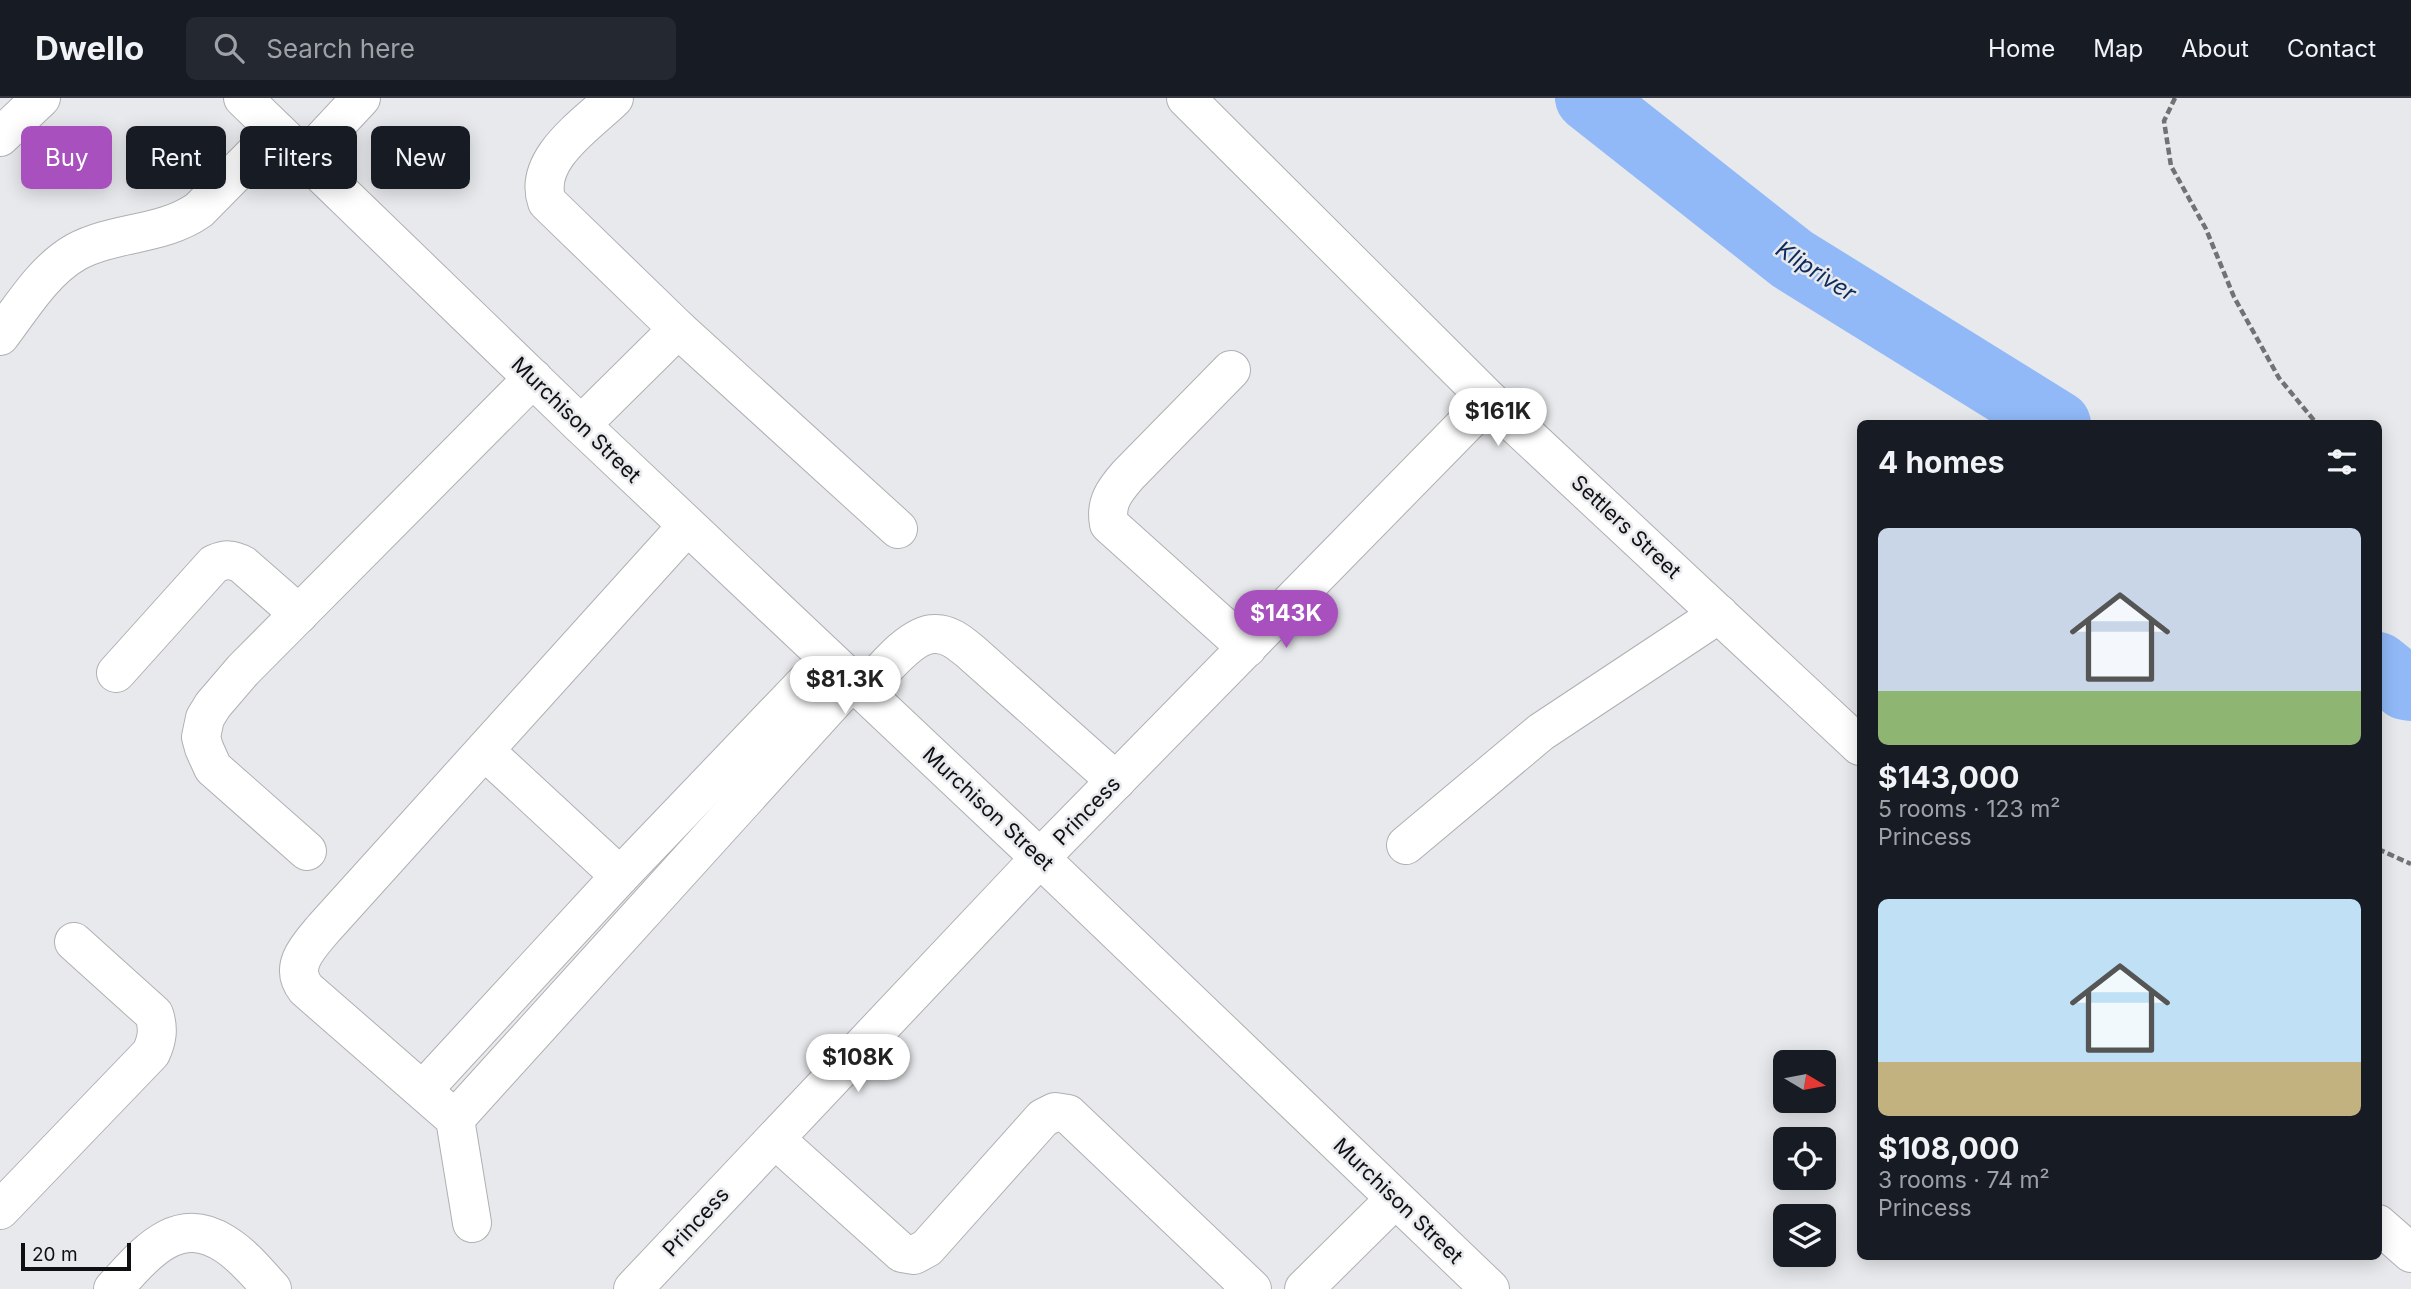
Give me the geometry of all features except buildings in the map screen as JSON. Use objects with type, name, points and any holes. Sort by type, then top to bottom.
[{"type":"street","points":[[0,137],[41,98]]},
{"type":"street","name":"Murchison Street","points":[[243,98],[272,126]]},
{"type":"street","points":[[335,126],[361,98]]},
{"type":"street","points":[[614,98],[555,155],[545,175],[543,191],[547,202],[678,330],[898,529]]},
{"type":"street","name":"Settlers Street","points":[[1186,98],[1489,400],[1857,743]]},
{"type":"street","points":[[0,336],[57,266],[77,252],[99,243],[162,229],[190,217],[240,168]]},
{"type":"street","name":"Murchison Street","points":[[339,189],[581,425],[1040,858],[1490,1289]]},
{"type":"street","points":[[581,425],[678,330]]},
{"type":"street","points":[[1231,370],[1128,475],[1113,493],[1107,513],[1109,524],[1247,648]]},
{"type":"street","points":[[307,851],[213,768],[201,737],[205,718],[212,705],[299,614],[533,379]]},
{"type":"street","name":"Princess","points":[[633,1289],[1040,858],[1489,400]]},
{"type":"street","points":[[472,1223],[455,1119],[306,989],[298,968],[300,959],[309,945],[687,526]]},
{"type":"street","points":[[116,673],[214,564],[224,560],[234,560],[243,565],[299,614]]},
{"type":"street","points":[[1406,845],[1541,732],[1719,614]]},
{"type":"street","points":[[423,1090],[620,876],[848,677],[917,639],[933,633],[946,636],[972,653],[1116,781]]},
{"type":"street","points":[[455,1119],[848,677]]},
{"type":"street","points":[[485,751],[620,876]]},
{"type":"street","points":[[0,1210],[151,1053],[155,1044],[157,1027],[154,1014],[74,942]]},
{"type":"street","points":[[775,1139],[902,1253],[914,1255],[927,1248],[1043,1118],[1055,1112],[1068,1114],[1252,1289]]},
{"type":"street","points":[[1322,1283],[1395,1199]]},
{"type":"street","points":[[2382,1228],[2411,1253]]},
{"type":"street","points":[[113,1289],[163,1239],[182,1232],[209,1236],[226,1244],[272,1289]]},
{"type":"path","points":[[2175,98],[2164,121],[2171,166],[2206,229],[2234,297],[2279,378],[2314,420]]},
{"type":"path","points":[[2382,851],[2411,864]]},
{"type":"waterway","name":"Klipriver","points":[[1588,98],[1792,259],[2052,420]]},
{"type":"waterway","name":"Klipriver","points":[[2382,668],[2405,687],[2411,688]]}]
